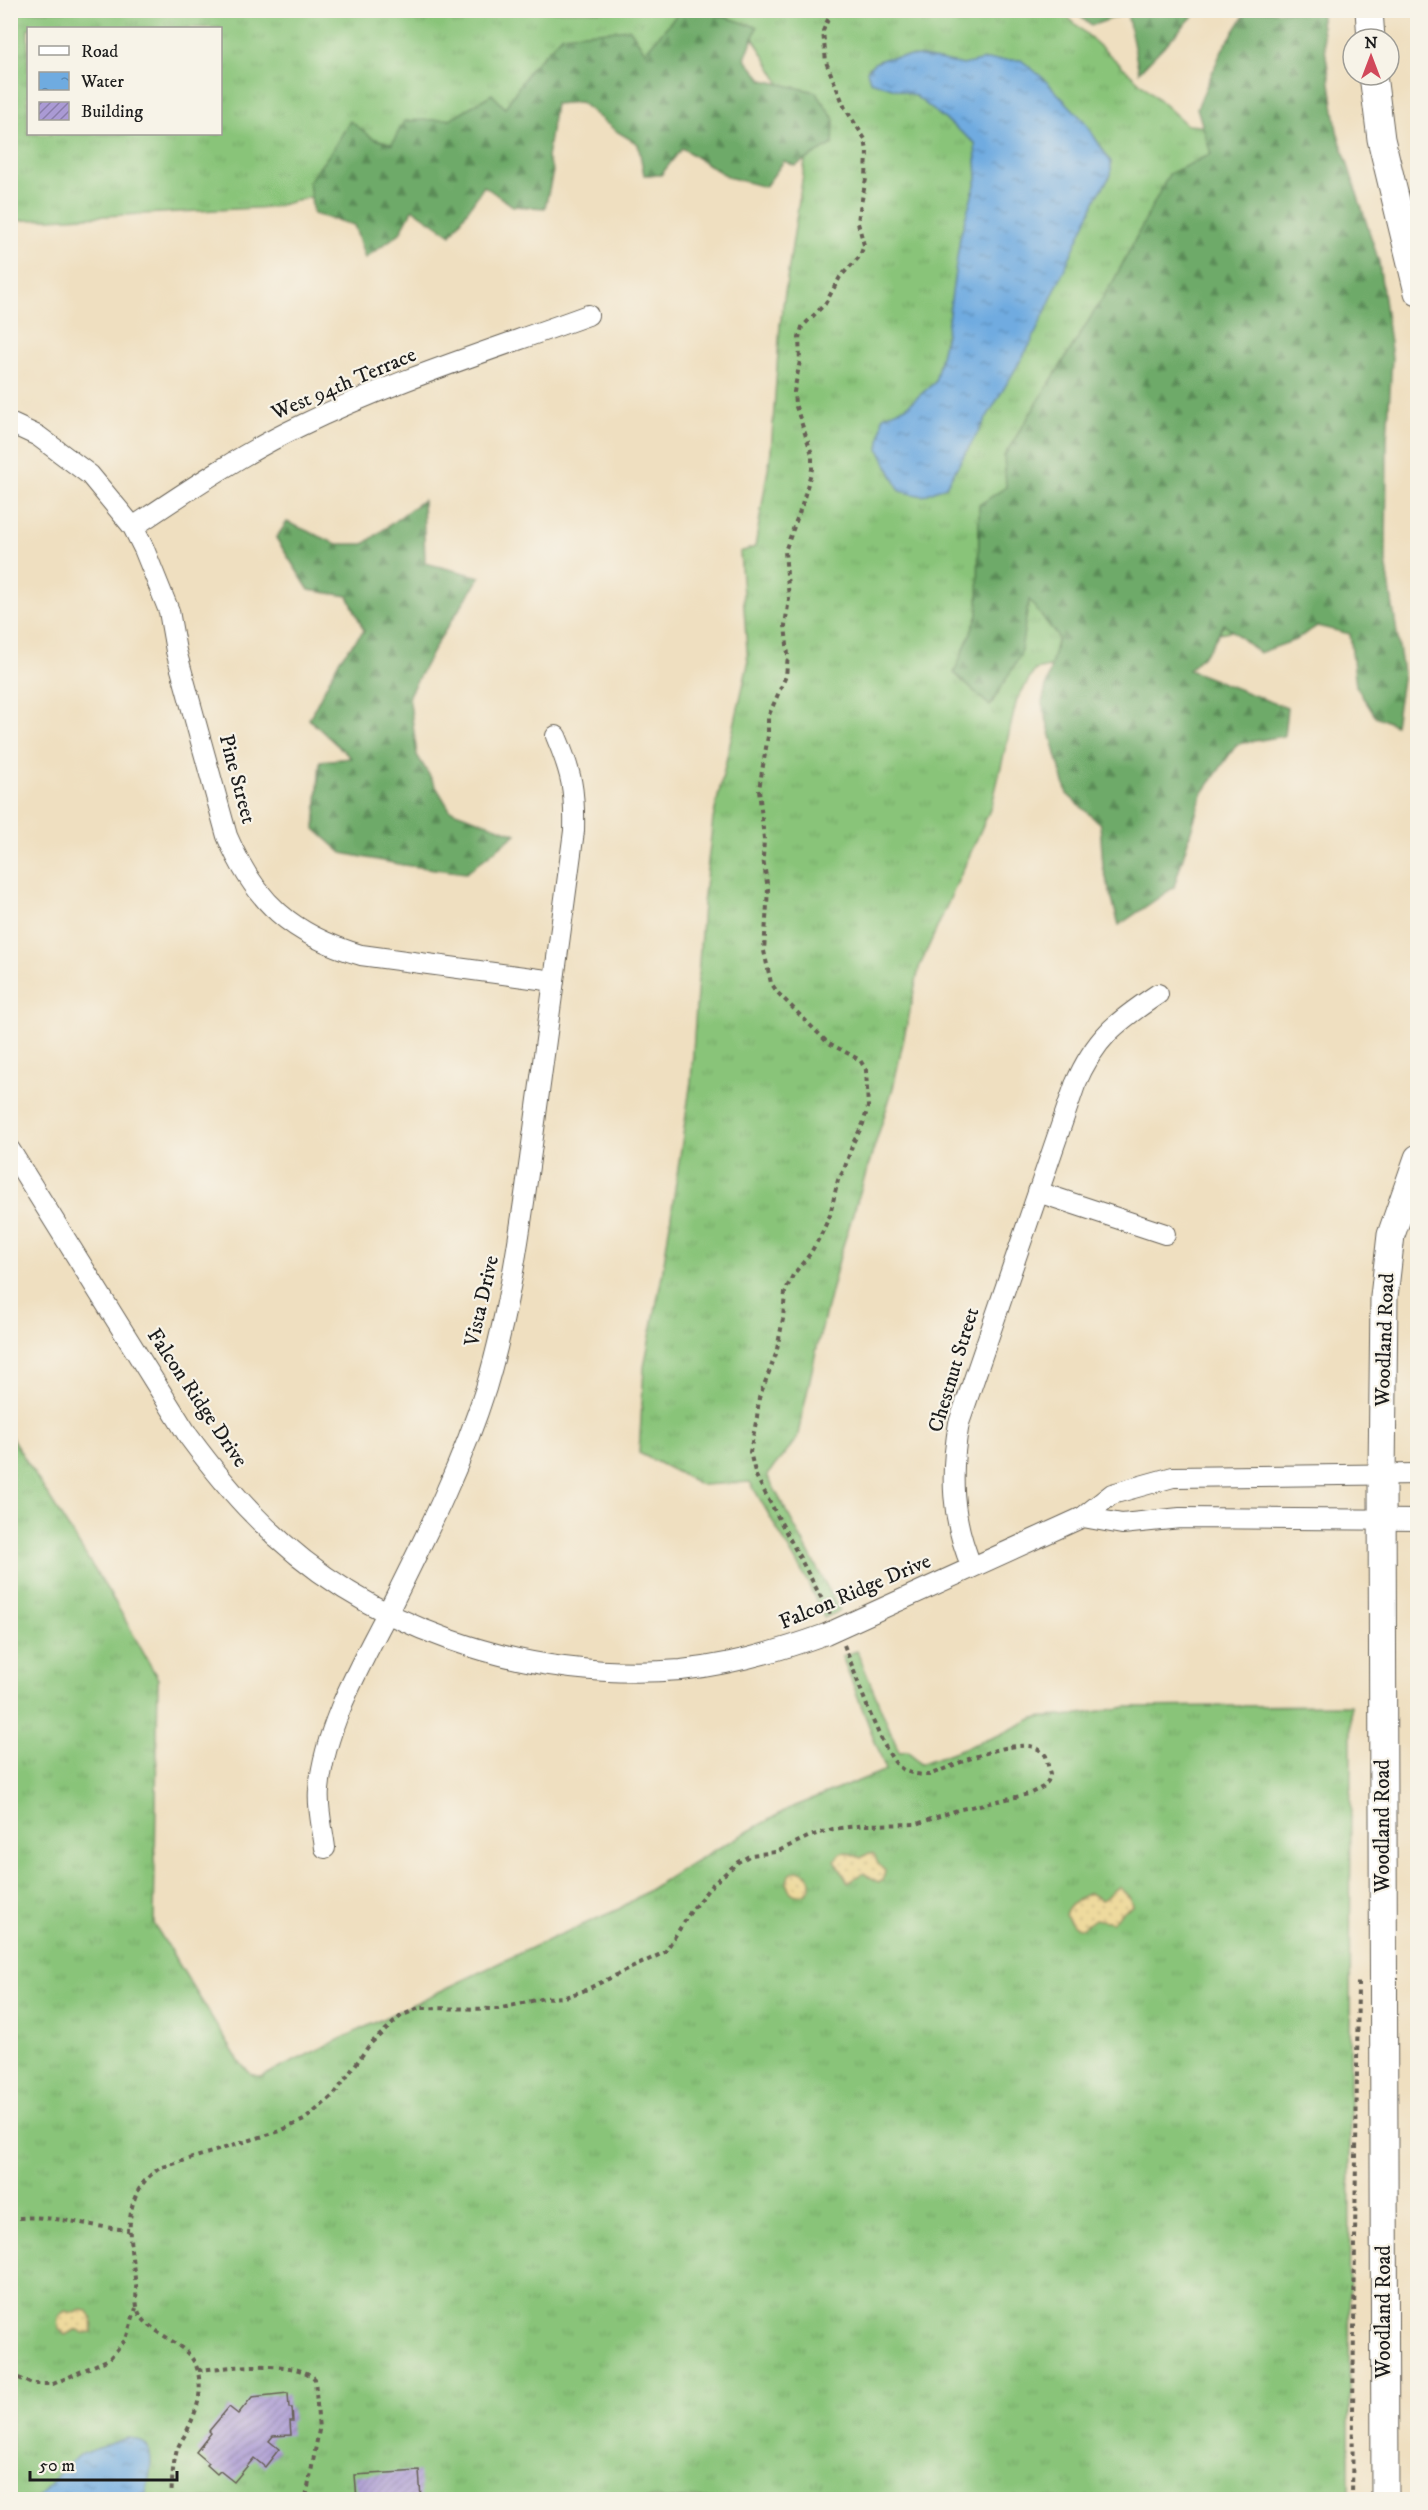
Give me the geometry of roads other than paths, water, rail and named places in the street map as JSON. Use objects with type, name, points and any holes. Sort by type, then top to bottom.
[{"type":"main road","points":[[1369,10],[1370,27]]},
{"type":"main road","points":[[1374,87],[1381,139],[1418,292]]},
{"type":"main road","name":"Woodland Road","points":[[1384,2499],[1382,1474],[1384,1297],[1391,1235],[1418,1158]]},
{"type":"street","name":"West 94th Terrace","points":[[133,527],[213,474],[299,426],[358,400],[588,315]]},
{"type":"street","name":"Pine Street","points":[[10,423],[38,436],[90,475],[133,527],[169,611],[176,651],[226,836],[239,865],[256,891],[303,933],[331,946],[361,955],[554,981]]},
{"type":"street","name":"Vista Drive","points":[[325,1848],[318,1793],[322,1764],[331,1735],[350,1687],[433,1522],[462,1456],[486,1388],[504,1319],[518,1248],[574,831],[575,803],[571,772],[556,736]]},
{"type":"street","name":"Chestnut Street","points":[[972,1567],[957,1522],[952,1489],[953,1456],[959,1423],[1085,1061],[1101,1038],[1121,1018],[1158,994]]},
{"type":"street","name":"Falcon Ridge Drive","points":[[10,1150],[189,1437],[223,1482],[254,1516],[325,1576],[387,1613],[429,1633],[526,1662],[581,1670],[628,1672],[683,1670],[738,1661],[783,1650],[837,1629],[1083,1517],[1112,1494],[1173,1477],[1418,1474]]},
{"type":"street","points":[[1038,1192],[1166,1234]]},
{"type":"street","points":[[1083,1517],[1122,1524],[1180,1518],[1418,1520]]},
{"type":"water","points":[[919,56],[963,65],[984,60],[1021,60],[1042,77],[1084,121],[1111,162],[1111,175],[1098,195],[1031,343],[946,486],[923,496],[900,491],[879,449],[883,416],[906,407],[935,382],[946,334],[960,237],[977,178],[975,143],[914,95],[870,81],[867,71],[877,62],[890,58]]},
{"type":"water","points":[[126,2438],[138,2440],[145,2444],[149,2451],[151,2470],[145,2499],[37,2499],[63,2469],[80,2455]]}]
